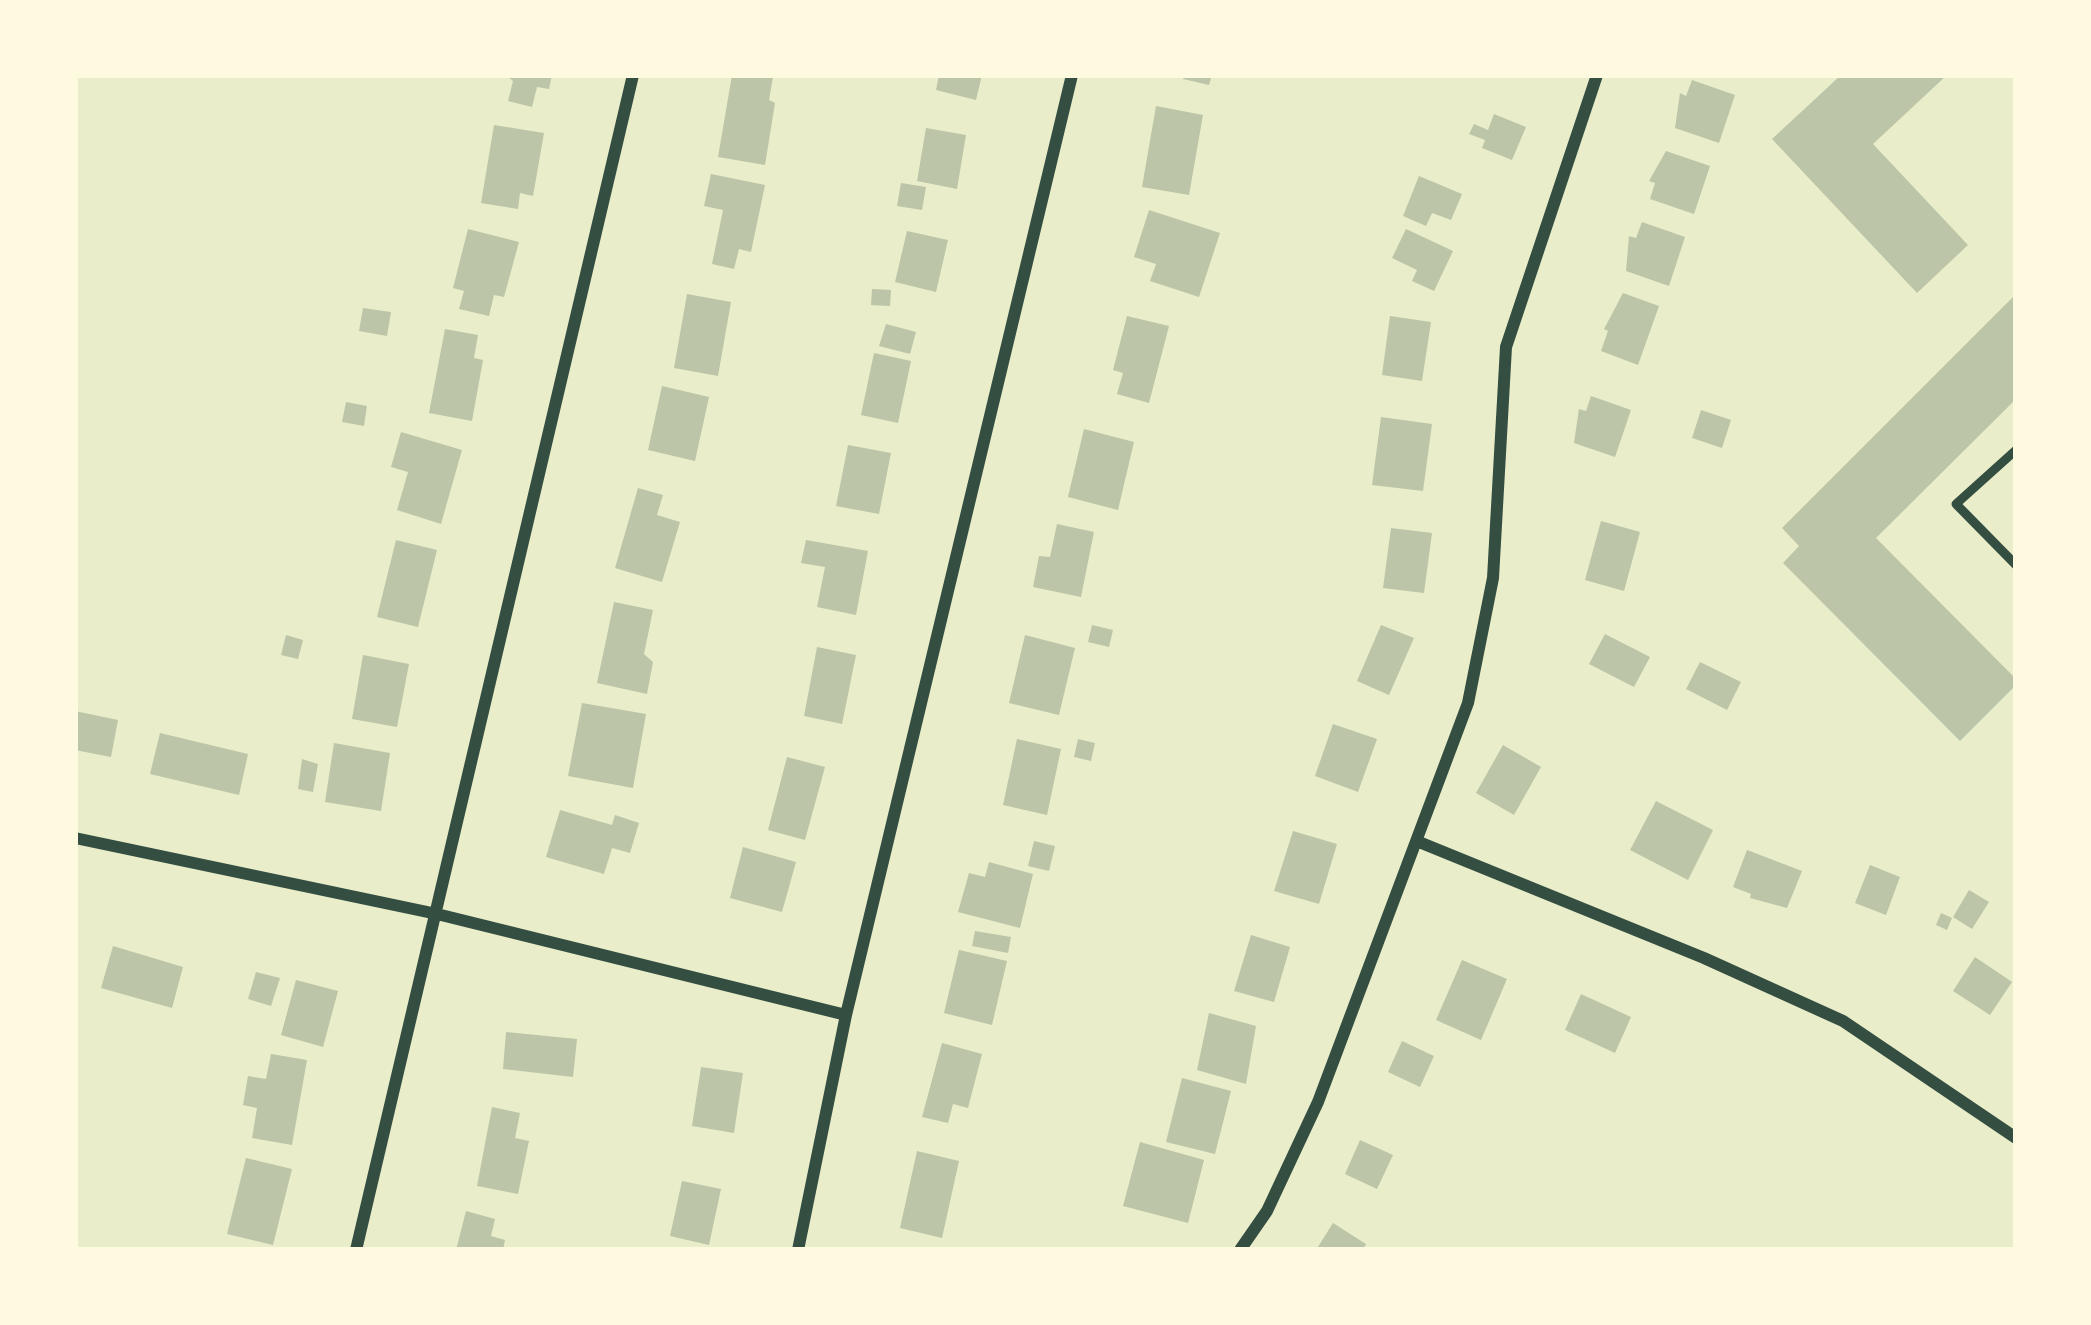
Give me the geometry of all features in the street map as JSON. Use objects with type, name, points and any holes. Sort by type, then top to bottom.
[{"type":"street","points":[[356,1250],[633,75]]},
{"type":"street","points":[[798,1250],[846,1016],[1072,75]]},
{"type":"street","points":[[1240,1250],[1267,1211],[1318,1102],[1419,842],[1483,651],[1493,578],[1506,347],[1597,75]]},
{"type":"street","points":[[75,838],[437,914],[846,1016]]},
{"type":"street","points":[[1419,842],[1704,958],[1843,1022],[2016,1138]]},
{"type":"lane","points":[[2016,450],[1956,504],[2016,565]]},
{"type":"building","points":[[506,75],[552,75],[549,89],[537,87],[532,107],[508,101],[513,81]]},
{"type":"building","points":[[732,75],[773,77],[769,100],[775,103],[765,165],[718,157]]},
{"type":"building","points":[[939,75],[982,75],[976,100],[936,90]]},
{"type":"building","points":[[1184,75],[1212,75],[1209,85],[1183,79]]},
{"type":"building","points":[[1841,75],[1947,75],[1873,144],[1968,245],[1917,293],[1772,139]]},
{"type":"building","points":[[1692,80],[1735,95],[1719,143],[1675,128],[1680,93],[1686,96]]},
{"type":"building","points":[[1156,106],[1203,115],[1189,195],[1142,187]]},
{"type":"building","points":[[1494,114],[1526,127],[1512,160],[1482,148],[1485,140],[1469,134],[1474,124],[1488,130]]},
{"type":"building","points":[[494,125],[544,133],[533,196],[520,193],[518,209],[481,203]]},
{"type":"building","points":[[926,128],[966,135],[957,189],[917,181]]},
{"type":"building","points":[[1666,151],[1710,166],[1694,214],[1650,199],[1655,183],[1649,181]]},
{"type":"building","points":[[711,174],[765,185],[751,252],[739,249],[734,269],[712,264],[723,210],[704,206]]},
{"type":"building","points":[[1419,176],[1462,194],[1451,220],[1432,213],[1426,226],[1403,216]]},
{"type":"building","points":[[901,183],[926,187],[922,210],[897,206]]},
{"type":"building","points":[[1149,210],[1220,233],[1199,297],[1150,281],[1156,264],[1134,257]]},
{"type":"building","points":[[1642,222],[1685,237],[1669,286],[1626,271],[1629,236],[1636,238]]},
{"type":"building","points":[[468,229],[519,242],[504,297],[494,295],[489,316],[459,309],[464,291],[453,288]]},
{"type":"building","points":[[1406,229],[1453,251],[1434,291],[1412,281],[1417,270],[1392,258]]},
{"type":"building","points":[[907,231],[948,240],[936,292],[895,282]]},
{"type":"building","points":[[872,289],[891,290],[890,306],[871,305]]},
{"type":"building","points":[[1623,293],[1659,306],[1638,365],[1601,351],[1608,331],[1604,329]]},
{"type":"building","points":[[687,294],[731,302],[718,376],[674,368]]},
{"type":"building","points":[[2016,294],[2016,399],[1876,538],[2016,679],[2016,685],[1960,741],[1783,563],[1799,546],[1782,528]]},
{"type":"building","points":[[363,308],[391,312],[387,336],[359,331]]},
{"type":"building","points":[[1127,316],[1169,326],[1149,403],[1117,394],[1123,373],[1113,370]]},
{"type":"building","points":[[1390,316],[1431,322],[1422,381],[1382,375]]},
{"type":"building","points":[[886,324],[916,332],[910,354],[879,346]]},
{"type":"building","points":[[445,329],[478,335],[474,358],[483,360],[472,421],[429,413]]},
{"type":"building","points":[[874,353],[911,361],[898,423],[861,415]]},
{"type":"building","points":[[662,386],[709,397],[695,461],[648,450]]},
{"type":"building","points":[[1591,396],[1631,410],[1615,457],[1574,443],[1579,409],[1586,411]]},
{"type":"building","points":[[346,402],[367,406],[364,426],[342,422]]},
{"type":"building","points":[[1701,410],[1731,420],[1722,448],[1692,438]]},
{"type":"building","points":[[1381,417],[1432,424],[1423,491],[1372,485]]},
{"type":"building","points":[[1084,429],[1134,442],[1118,510],[1068,497]]},
{"type":"building","points":[[401,432],[462,450],[441,524],[397,510],[408,472],[391,467]]},
{"type":"building","points":[[848,445],[891,453],[879,514],[836,506]]},
{"type":"building","points":[[638,488],[663,495],[657,515],[680,522],[662,582],[615,568]]},
{"type":"building","points":[[1601,521],[1640,532],[1624,591],[1585,580]]},
{"type":"building","points":[[1057,524],[1094,532],[1081,597],[1033,587],[1039,556],[1050,557]]},
{"type":"building","points":[[1391,528],[1432,533],[1424,593],[1383,588]]},
{"type":"building","points":[[396,540],[437,550],[418,627],[377,617]]},
{"type":"building","points":[[806,540],[868,551],[856,615],[817,607],[825,567],[801,563]]},
{"type":"building","points":[[614,602],[653,610],[644,654],[653,662],[647,694],[597,683]]},
{"type":"building","points":[[1092,625],[1113,630],[1109,647],[1088,642]]},
{"type":"building","points":[[1381,625],[1414,638],[1389,695],[1357,681]]},
{"type":"building","points":[[1605,634],[1650,657],[1634,687],[1589,664]]},
{"type":"building","points":[[286,635],[303,640],[298,659],[281,655]]},
{"type":"building","points":[[1025,635],[1075,648],[1059,715],[1009,703]]},
{"type":"building","points":[[817,647],[856,655],[842,724],[804,716]]},
{"type":"building","points":[[363,655],[409,664],[397,727],[352,719]]},
{"type":"building","points":[[1700,662],[1741,682],[1727,710],[1686,689]]},
{"type":"building","points":[[582,703],[646,714],[633,788],[568,776]]},
{"type":"building","points":[[75,711],[118,720],[111,757],[75,750]]},
{"type":"building","points":[[1333,724],[1377,739],[1358,792],[1315,776]]},
{"type":"building","points":[[160,733],[248,754],[239,795],[150,774]]},
{"type":"building","points":[[1017,739],[1061,749],[1047,815],[1003,805]]},
{"type":"building","points":[[1078,739],[1095,743],[1091,761],[1074,757]]},
{"type":"building","points":[[334,743],[390,753],[381,811],[325,802]]},
{"type":"building","points":[[1503,745],[1541,767],[1514,815],[1476,793]]},
{"type":"building","points":[[787,757],[825,767],[805,840],[768,830]]},
{"type":"building","points":[[302,759],[318,764],[313,792],[298,789]]},
{"type":"building","points":[[1656,801],[1713,830],[1688,880],[1630,850]]},
{"type":"building","points":[[560,810],[612,825],[615,815],[639,823],[630,853],[612,848],[604,874],[546,857]]},
{"type":"building","points":[[1293,831],[1337,844],[1319,904],[1274,891]]},
{"type":"building","points":[[1034,841],[1055,846],[1049,871],[1028,866]]},
{"type":"building","points":[[743,847],[796,862],[782,912],[730,898]]},
{"type":"building","points":[[1747,850],[1802,871],[1787,908],[1750,898],[1751,894],[1733,887]]},
{"type":"building","points":[[989,862],[1033,874],[1020,928],[958,912],[969,873],[985,877]]},
{"type":"building","points":[[1870,865],[1900,877],[1886,915],[1855,903]]},
{"type":"building","points":[[1969,890],[1989,902],[1972,929],[1953,917]]},
{"type":"building","points":[[1941,913],[1952,918],[1947,930],[1936,925]]},
{"type":"building","points":[[975,931],[1011,937],[1008,953],[972,946]]},
{"type":"building","points":[[1251,935],[1290,947],[1274,1002],[1234,991]]},
{"type":"building","points":[[113,946],[183,967],[172,1008],[101,988]]},
{"type":"building","points":[[959,950],[1007,961],[992,1025],[944,1013]]},
{"type":"building","points":[[1975,957],[2012,982],[1990,1015],[1953,991]]},
{"type":"building","points":[[1462,960],[1507,979],[1481,1040],[1436,1020]]},
{"type":"building","points":[[256,972],[280,978],[271,1006],[248,999]]},
{"type":"building","points":[[296,980],[338,991],[323,1047],[281,1035]]},
{"type":"building","points":[[1581,994],[1631,1017],[1615,1053],[1565,1030]]},
{"type":"building","points":[[1209,1013],[1256,1026],[1246,1084],[1197,1070]]},
{"type":"building","points":[[506,1032],[577,1039],[573,1077],[503,1069]]},
{"type":"building","points":[[1402,1041],[1434,1056],[1420,1087],[1388,1072]]},
{"type":"building","points":[[942,1043],[982,1054],[968,1108],[953,1104],[948,1123],[922,1117]]},
{"type":"building","points":[[271,1054],[307,1060],[292,1145],[252,1138],[257,1108],[243,1105],[248,1076],[266,1079]]},
{"type":"building","points":[[701,1067],[743,1073],[734,1133],[692,1126]]},
{"type":"building","points":[[1182,1078],[1231,1091],[1215,1154],[1166,1142]]},
{"type":"building","points":[[492,1107],[520,1113],[515,1138],[529,1141],[518,1194],[477,1186]]},
{"type":"building","points":[[1360,1140],[1393,1155],[1377,1189],[1345,1174]]},
{"type":"building","points":[[1140,1142],[1204,1160],[1188,1223],[1123,1206]]},
{"type":"building","points":[[917,1151],[959,1161],[942,1238],[900,1228]]},
{"type":"building","points":[[246,1158],[292,1169],[273,1245],[227,1234]]},
{"type":"building","points":[[682,1181],[721,1189],[709,1245],[670,1236]]},
{"type":"building","points":[[466,1211],[495,1219],[491,1236],[505,1240],[503,1250],[456,1250]]},
{"type":"building","points":[[1333,1223],[1366,1244],[1363,1250],[1316,1250]]}]
